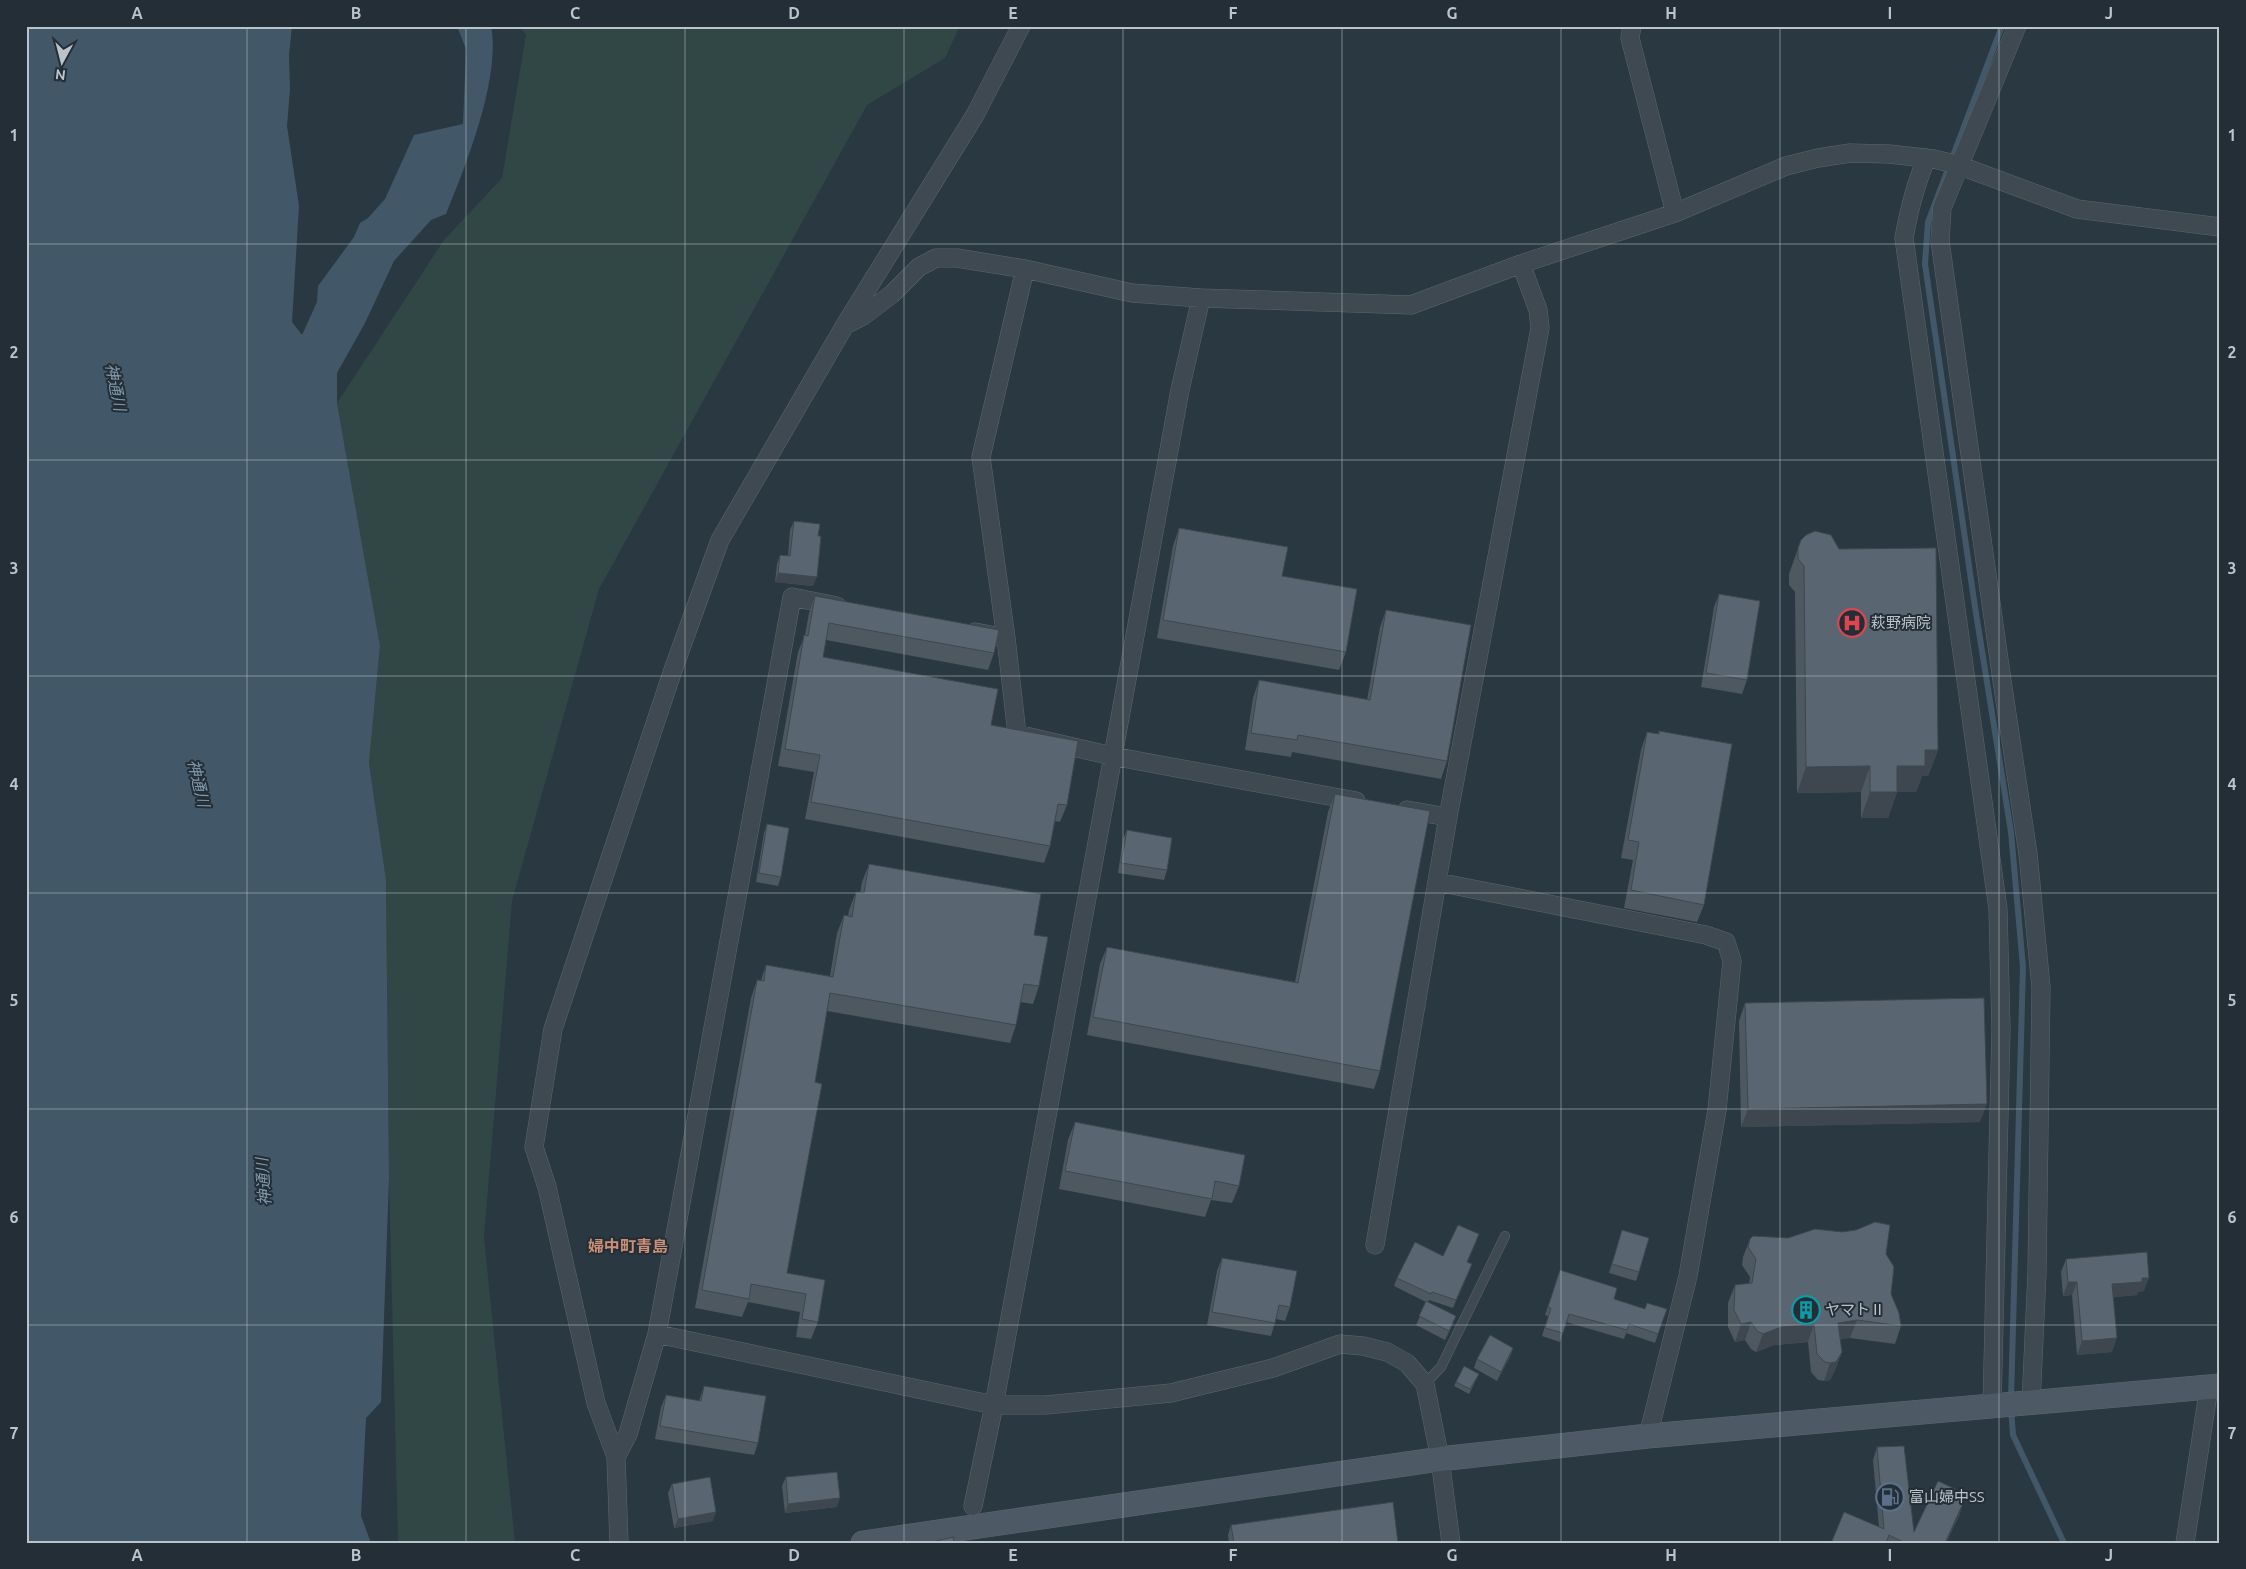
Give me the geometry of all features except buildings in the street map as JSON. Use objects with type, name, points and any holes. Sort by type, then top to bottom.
[{"type":"street","points":[[619,1543],[616,1457],[596,1403],[547,1187],[534,1147],[553,1029],[673,670],[720,540],[845,325],[975,115],[1021,26]]},
{"type":"street","points":[[1632,26],[1630,38],[1675,213]]},
{"type":"street","points":[[2017,26],[1958,165],[1942,208],[1940,241],[2028,854],[2041,987],[2037,1273],[2031,1403]]},
{"type":"street","points":[[845,325],[863,316],[892,294],[920,267],[936,258],[957,258],[1025,269],[1132,293],[1201,298],[1411,305],[1521,264],[1675,213],[1786,166],[1850,153],[1889,154],[1927,158],[1958,165],[2077,209],[2220,227]]},
{"type":"street","points":[[1927,158],[1916,183],[1904,238],[1997,899],[2000,947],[2001,1029],[1992,1407]]},
{"type":"street","points":[[1375,1245],[1448,817],[1540,328],[1538,310],[1521,264]]},
{"type":"street","points":[[1025,269],[981,457],[1018,734],[1112,756],[1371,803]]},
{"type":"street","points":[[973,1506],[994,1406],[1180,390],[1201,298]]},
{"type":"street","points":[[616,1457],[628,1434],[658,1334],[734,926],[792,597],[851,608]]},
{"type":"street","points":[[958,629],[1006,638]]},
{"type":"street","points":[[1390,807],[1448,817]]},
{"type":"street","points":[[1437,882],[1706,935],[1726,942],[1732,961],[1717,1110],[1688,1276],[1648,1436]]},
{"type":"street","points":[[658,1334],[994,1406],[1046,1406],[1171,1393],[1274,1368],[1340,1344],[1363,1346],[1387,1352],[1407,1363],[1425,1384],[1440,1459],[1451,1543]]},
{"type":"street","points":[[863,1543],[1440,1459],[1648,1436],[2214,1387],[2185,1543]]},
{"type":"lane","points":[[1425,1384],[1441,1366],[1505,1236]]},
{"type":"green space","points":[[520,26],[960,26],[945,58],[867,105],[599,589],[512,901],[484,1237],[515,1543],[398,1543],[389,1178],[386,880],[369,763],[380,646],[337,403],[444,240],[502,178],[526,35]]},
{"type":"water","name":"神通川","points":[[26,26],[292,26],[289,55],[290,89],[287,126],[299,206],[292,322],[302,335],[317,302],[318,286],[354,237],[360,223],[368,218],[385,199],[414,135],[463,124],[466,49],[457,26],[491,26],[493,47],[491,70],[480,121],[446,214],[431,220],[394,261],[365,323],[337,373],[337,403],[380,646],[369,763],[386,880],[389,1178],[381,1402],[366,1418],[361,1516],[371,1543],[26,1543]]},
{"type":"waterway","points":[[2002,26],[1928,222],[1925,264],[1975,607],[2011,832],[2023,967],[2011,1399]]},
{"type":"waterway","points":[[2011,1409],[2013,1435],[2064,1543]]},
{"type":"place","name":"萩野病院","points":[[1852,623]]},
{"type":"place","name":"ヤマトⅡ","points":[[1806,1310]]},
{"type":"place","name":"富山婦中SS","points":[[1890,1497]]},
{"type":"district","name":"婦中町青島","points":[[628,1246]]}]
